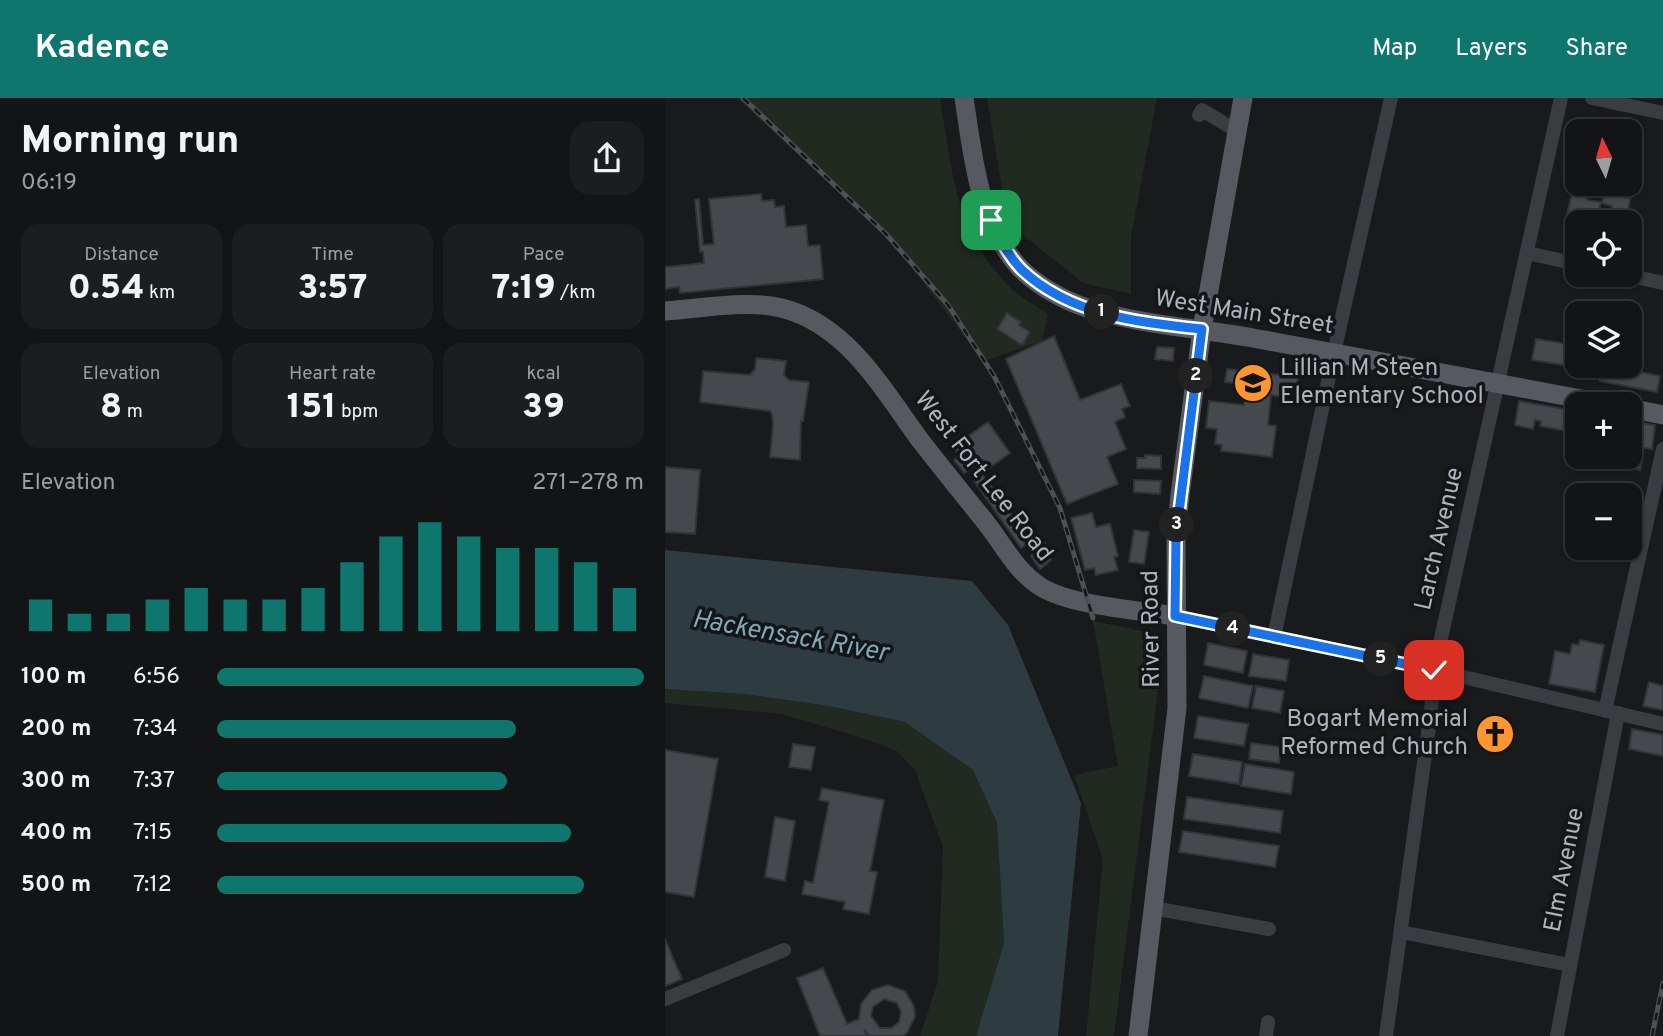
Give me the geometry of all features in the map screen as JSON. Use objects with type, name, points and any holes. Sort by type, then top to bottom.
[{"type":"main road","name":"West Main Street","points":[[964,98],[982,197],[1002,242],[1021,269],[1059,296],[1084,307],[1144,322],[1202,329],[1565,396]]},
{"type":"main road","name":"River Road","points":[[1138,1036],[1177,708],[1176,536],[1202,329],[1243,98]]},
{"type":"main road","name":"West Fort Lee Road","points":[[665,311],[772,306],[811,319],[842,340],[864,364],[933,457],[1001,541],[1017,566],[1029,578],[1056,595],[1175,616]]},
{"type":"main road","points":[[1642,411],[1663,415]]},
{"type":"street","points":[[1274,637],[1333,353],[1391,98]]},
{"type":"street","name":"Larch Avenue","points":[[1386,1036],[1431,712],[1434,670],[1561,98]]},
{"type":"street","points":[[1592,98],[1663,113]]},
{"type":"street","points":[[1199,115],[1202,110],[1237,131]]},
{"type":"street","points":[[1527,253],[1565,261]]},
{"type":"street","points":[[1642,278],[1663,283]]},
{"type":"street","name":"Elm Avenue","points":[[1557,1036],[1611,712],[1663,449]]},
{"type":"street","name":"West Fort Lee Road","points":[[1175,616],[1434,670],[1663,724]]},
{"type":"street","points":[[1153,908],[1269,929]]},
{"type":"street","points":[[1401,932],[1570,965]]},
{"type":"street","points":[[665,999],[784,950]]},
{"type":"shaded area","points":[[737,98],[940,98],[953,176],[968,224],[994,269],[1013,290],[1048,314],[1042,341],[983,361],[894,244]]},
{"type":"shaded area","points":[[987,98],[1157,98],[1131,237],[1131,294],[1083,283],[1023,235],[1003,195]]},
{"type":"shaded area","points":[[1093,621],[1157,634],[1158,690],[1114,1036],[1086,1036],[1103,859],[1074,775],[1118,766]]},
{"type":"shaded area","points":[[665,689],[744,694],[829,706],[906,722],[973,770],[997,823],[1004,943],[976,1036],[920,1036],[938,981],[943,847],[915,770],[897,751],[869,740],[782,714],[665,703]]},
{"type":"water","name":"Hackensack River","points":[[665,550],[972,581],[1008,625],[1081,803],[1058,1036],[976,1036],[1004,943],[997,823],[973,770],[905,722],[829,706],[744,694],[665,689]]},
{"type":"building","points":[[761,194],[762,201],[774,200],[775,207],[784,206],[786,227],[806,225],[808,246],[820,245],[823,279],[680,293],[679,287],[665,289],[665,267],[704,263],[703,252],[700,252],[695,200],[699,199],[703,245],[714,244],[709,199]]},
{"type":"building","points":[[1571,196],[1587,196],[1587,200],[1601,202],[1599,210],[1568,210]]},
{"type":"building","points":[[1603,196],[1631,196],[1628,210],[1611,210],[1612,206],[1602,203]]},
{"type":"building","points":[[1007,313],[1030,332],[1022,345],[997,329]]},
{"type":"building","points":[[1054,336],[1080,400],[1121,384],[1130,406],[1122,409],[1125,417],[1115,422],[1126,449],[1107,457],[1118,484],[1067,504],[1006,359]]},
{"type":"building","points":[[1536,339],[1565,344],[1564,365],[1532,360]]},
{"type":"building","points":[[1157,347],[1174,348],[1173,361],[1155,359]]},
{"type":"building","points":[[756,358],[786,361],[784,375],[789,380],[809,382],[801,421],[800,460],[770,457],[773,425],[770,411],[700,402],[703,371],[750,375],[755,369]]},
{"type":"building","points":[[1227,369],[1298,377],[1296,394],[1284,392],[1284,397],[1271,395],[1268,425],[1276,426],[1272,457],[1221,451],[1222,445],[1215,444],[1217,429],[1206,428],[1209,401],[1244,405],[1246,390],[1235,389],[1236,383],[1225,382]]},
{"type":"building","points":[[1642,372],[1660,376],[1657,392],[1600,381],[1601,378],[1642,378]]},
{"type":"building","points":[[1519,401],[1565,409],[1565,431],[1540,426],[1541,421],[1535,420],[1533,429],[1515,425]]},
{"type":"building","points":[[988,422],[1010,453],[989,468],[983,460],[964,473],[954,460],[960,456],[953,447]]},
{"type":"building","points":[[1642,423],[1655,425],[1652,449],[1642,448]]},
{"type":"building","points":[[1145,455],[1161,456],[1161,469],[1137,468],[1137,458],[1145,458]]},
{"type":"building","points":[[665,467],[700,470],[695,534],[665,532]]},
{"type":"building","points":[[983,475],[1031,541],[1021,548],[974,481]]},
{"type":"building","points":[[1134,480],[1161,481],[1160,494],[1134,492]]},
{"type":"building","points":[[1092,513],[1096,527],[1110,524],[1118,556],[1114,557],[1118,570],[1096,575],[1094,568],[1085,570],[1071,518]]},
{"type":"building","points":[[1134,530],[1149,532],[1144,564],[1129,562]]},
{"type":"building","points":[[1043,541],[1051,560],[1040,569],[1031,556],[1038,551],[1035,547]]},
{"type":"building","points":[[1580,640],[1604,645],[1595,692],[1549,684],[1555,651],[1570,654],[1572,644],[1579,645]]},
{"type":"building","points":[[1208,643],[1247,651],[1243,673],[1204,665]]},
{"type":"building","points":[[1253,654],[1289,660],[1286,681],[1249,676]]},
{"type":"building","points":[[1204,676],[1253,686],[1248,708],[1199,698]]},
{"type":"building","points":[[1649,682],[1663,686],[1663,710],[1643,706]]},
{"type":"building","points":[[1256,686],[1284,691],[1280,713],[1252,708]]},
{"type":"building","points":[[1198,716],[1248,724],[1244,746],[1194,738]]},
{"type":"building","points":[[1632,729],[1663,735],[1663,756],[1629,749]]},
{"type":"building","points":[[1251,743],[1281,747],[1279,763],[1249,759]]},
{"type":"building","points":[[793,744],[815,747],[811,770],[789,767]]},
{"type":"building","points":[[665,750],[718,759],[694,897],[665,892]]},
{"type":"building","points":[[1193,754],[1242,762],[1239,784],[1189,776]]},
{"type":"building","points":[[1245,764],[1294,772],[1291,794],[1241,786]]},
{"type":"building","points":[[822,788],[884,800],[870,871],[877,872],[869,914],[843,909],[845,902],[802,894],[805,881],[813,883],[829,802],[819,800]]},
{"type":"building","points":[[1187,797],[1283,811],[1280,833],[1184,819]]},
{"type":"building","points":[[775,817],[795,821],[785,881],[765,877]]},
{"type":"building","points":[[1183,831],[1279,846],[1275,867],[1179,852]]},
{"type":"building","points":[[665,939],[682,979],[665,986]]},
{"type":"building","points":[[823,968],[847,1024],[859,1019],[861,1004],[872,990],[888,985],[905,991],[914,1006],[915,1016],[903,1036],[870,1036],[864,1030],[867,1036],[820,1036],[797,978]],"holes":[[[884,999],[897,1003],[901,1012],[899,1022],[891,1028],[880,1028],[871,1016],[873,1007]]]},
{"type":"railway","points":[[743,98],[886,234],[948,305],[994,376],[1060,508],[1093,618]]},
{"type":"railway","points":[[1652,1036],[1663,983]]},
{"type":"place","name":"Lillian M Steen Elementary School","points":[[1253,383]]},
{"type":"place","name":"Bogart Memorial Reformed Church","points":[[1495,734]]},
{"type":"route","points":[[991,220],[1002,242],[1021,269],[1059,296],[1117,317],[1202,329],[1176,536],[1175,616],[1434,670]]}]
